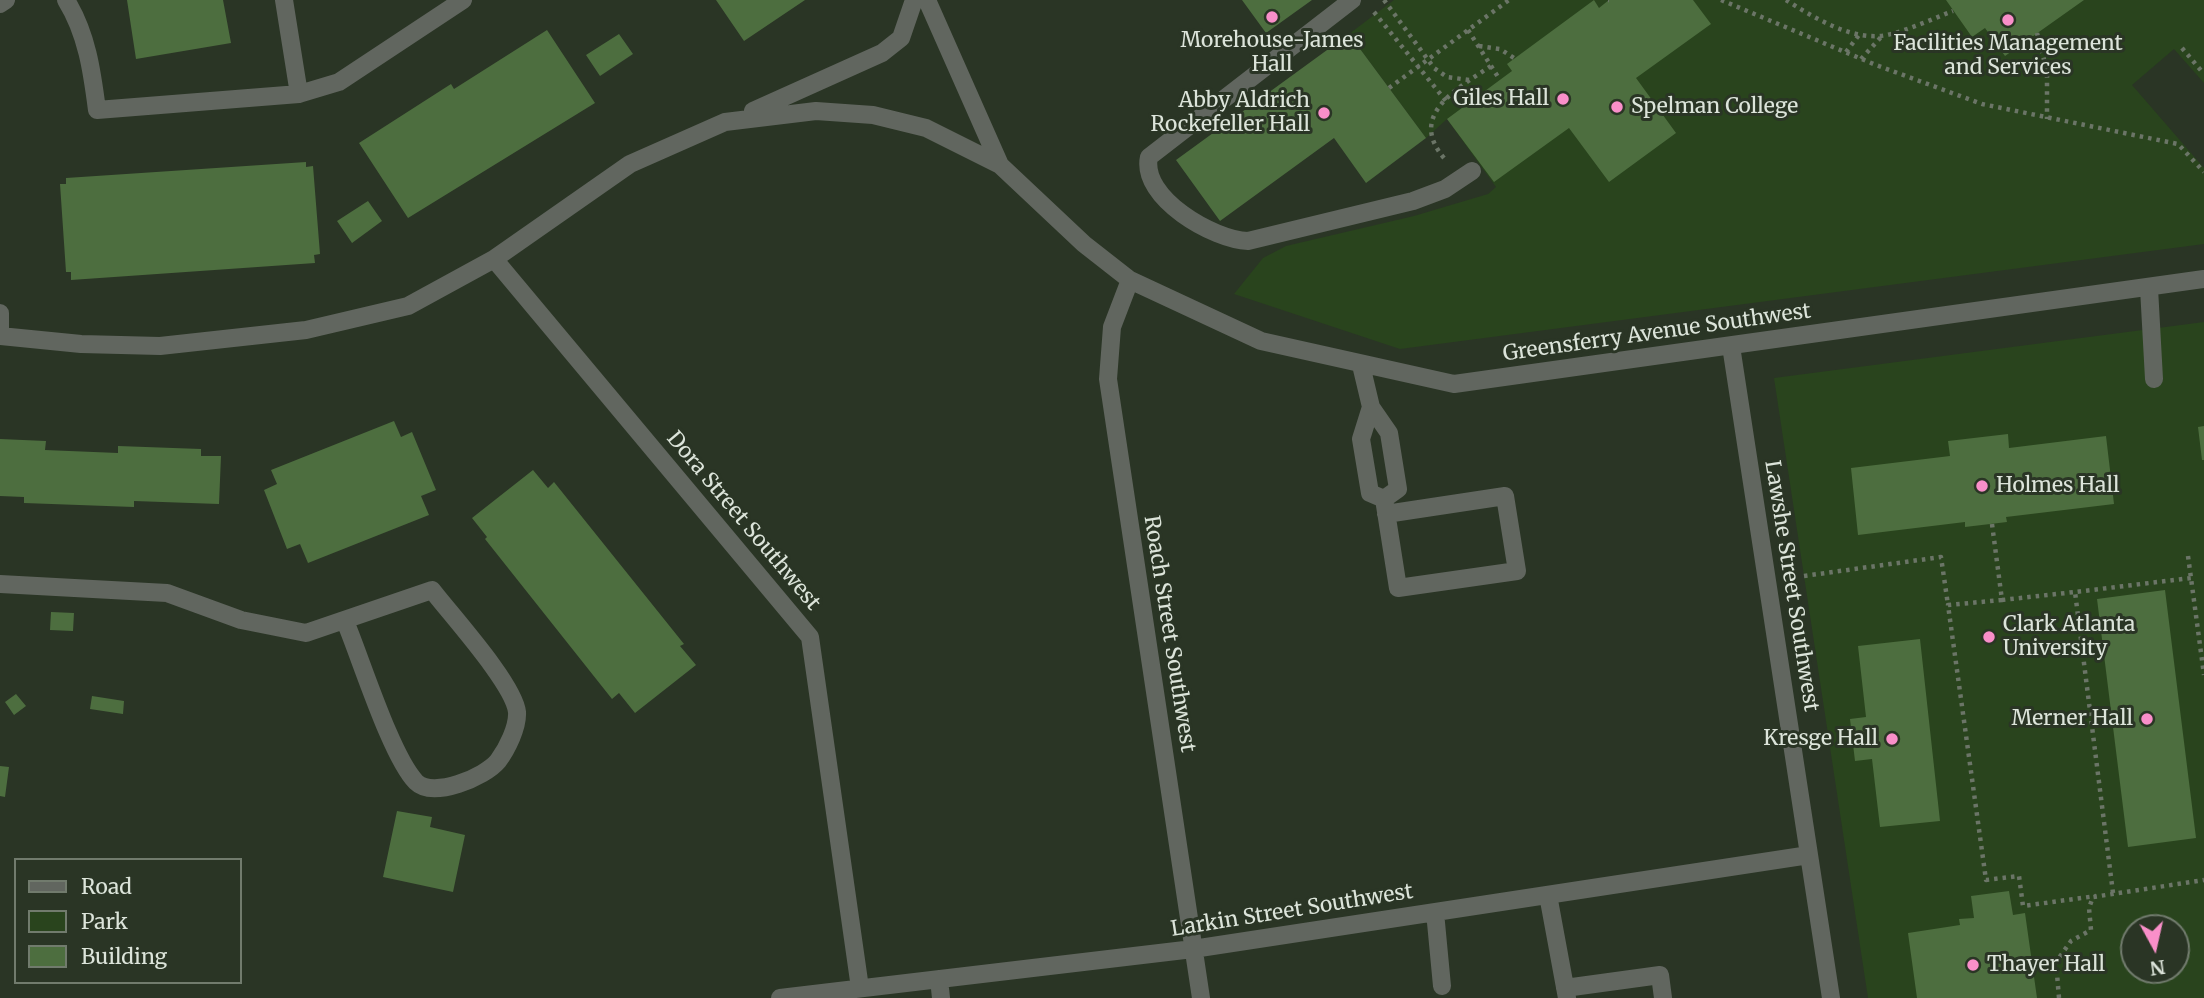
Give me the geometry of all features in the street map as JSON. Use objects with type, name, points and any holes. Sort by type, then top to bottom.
[{"type":"street","points":[[0,4],[6,0]]},
{"type":"street","points":[[66,0],[77,18],[91,64],[97,110],[299,94],[339,82],[463,0]]},
{"type":"street","points":[[284,0],[299,94]]},
{"type":"street","points":[[0,313],[0,336],[81,344],[160,346],[306,331],[408,306],[494,259],[630,164],[883,53],[901,38],[914,0]]},
{"type":"street","points":[[927,0],[1000,165]]},
{"type":"street","points":[[1352,0],[1149,157],[1148,164],[1156,185],[1178,212],[1214,233],[1232,240],[1248,241],[1413,201],[1445,189],[1472,171]]},
{"type":"street","points":[[725,122],[816,111],[873,115],[926,128],[1000,165]]},
{"type":"street","name":"Greensferry Avenue Southwest","points":[[1000,165],[1084,244],[1130,280],[1261,341],[1454,384],[2204,279]]},
{"type":"street","name":"Dora Street Southwest","points":[[494,259],[810,637],[860,988]]},
{"type":"street","name":"Roach Street Southwest","points":[[1130,280],[1112,327],[1108,379],[1201,998]]},
{"type":"street","points":[[2149,288],[2154,379]]},
{"type":"street","name":"Lawshe Street Southwest","points":[[1731,346],[1830,998]]},
{"type":"street","points":[[1361,365],[1371,407],[1389,433],[1398,489],[1385,507]]},
{"type":"street","points":[[1371,407],[1361,439],[1370,493],[1385,507],[1398,588],[1517,571],[1505,496],[1385,507]]},
{"type":"street","points":[[0,584],[167,593],[241,620],[306,633],[432,590],[511,692],[517,713],[512,735],[497,762],[470,780],[436,790],[418,785],[402,763],[345,621]]},
{"type":"street","name":"Larkin Street Southwest","points":[[780,998],[1193,950],[1809,855]]},
{"type":"street","points":[[1548,895],[1566,993],[1660,975],[1663,998]]},
{"type":"street","points":[[1435,912],[1442,986]]},
{"type":"street","points":[[939,979],[941,998]]},
{"type":"path","points":[[1384,0],[1428,60],[1447,77],[1470,80]]},
{"type":"path","points":[[1389,88],[1509,0]]},
{"type":"path","points":[[1721,0],[1861,59],[1982,104],[2178,144],[2204,172]]},
{"type":"path","points":[[1786,0],[1859,34],[1882,35],[1953,11]]},
{"type":"path","points":[[1372,9],[1446,101]]},
{"type":"path","points":[[1468,30],[1500,80]]},
{"type":"path","points":[[2038,33],[2047,71],[2047,118]]},
{"type":"path","points":[[1846,52],[1859,34]]},
{"type":"path","points":[[1861,59],[1882,35]]},
{"type":"path","points":[[1479,46],[1500,49],[1514,58]]},
{"type":"path","points":[[2182,48],[2204,74]]},
{"type":"path","points":[[1472,171],[1445,160],[1432,140],[1429,128],[1432,116],[1446,101],[1491,66]]},
{"type":"path","points":[[1992,524],[2001,600]]},
{"type":"path","points":[[2188,556],[2204,675]]},
{"type":"path","points":[[1804,576],[1941,557],[1986,880],[2019,876],[2023,906],[2204,880]]},
{"type":"path","points":[[1948,606],[2191,578]]},
{"type":"path","points":[[2075,592],[2113,893]]},
{"type":"path","points":[[2059,998],[2056,961],[2071,941],[2091,930],[2089,908],[2096,896]]},
{"type":"green space","name":"Spelman College","points":[[1394,0],[2204,0],[2204,83],[2174,49],[2132,85],[2204,168],[2204,244],[1400,349],[1234,294],[1263,258],[1286,246],[1414,216],[1488,194],[1496,187],[1447,119],[1426,138],[1349,34]]},
{"type":"green space","name":"Clark Atlanta University","points":[[2204,322],[2204,998],[1868,998],[1774,378]]},
{"type":"building","points":[[127,0],[223,0],[231,43],[136,59]]},
{"type":"building","points":[[716,0],[805,0],[744,41]]},
{"type":"building","name":"Morehouse-James Hall","points":[[1242,0],[1312,0],[1266,33]]},
{"type":"building","name":"Giles Hall","points":[[1594,0],[1599,8],[1609,0],[1693,0],[1711,24],[1636,78],[1676,133],[1609,182],[1569,128],[1494,182],[1447,119],[1512,71],[1507,64]]},
{"type":"building","name":"Facilities Management and Services","points":[[1946,0],[2084,0],[2005,56],[1985,28],[1972,37]]},
{"type":"building","points":[[547,30],[595,103],[408,218],[359,143],[451,84],[454,89]]},
{"type":"building","points":[[619,34],[633,54],[600,76],[586,55]]},
{"type":"building","name":"Abby Aldrich Rockefeller Hall","points":[[1349,34],[1426,138],[1366,183],[1334,138],[1220,221],[1176,160]]},
{"type":"building","points":[[306,162],[306,167],[313,166],[320,254],[314,255],[315,263],[71,280],[71,272],[66,272],[60,184],[66,184],[66,178]]},
{"type":"building","points":[[368,201],[382,221],[352,243],[337,221]]},
{"type":"building","points":[[394,421],[401,437],[412,432],[436,490],[421,496],[429,515],[308,563],[300,544],[287,549],[264,490],[277,484],[271,470]]},
{"type":"building","points":[[2204,426],[2204,460],[2202,460],[2198,427]]},
{"type":"building","name":"Holmes Hall","points":[[2008,434],[2009,448],[2106,436],[2114,504],[2006,517],[2007,522],[1965,527],[1965,522],[1858,535],[1851,468],[1950,456],[1948,441]]},
{"type":"building","points":[[0,439],[46,441],[45,450],[118,453],[118,446],[201,449],[201,456],[221,456],[219,504],[134,501],[134,507],[24,503],[24,497],[0,496]]},
{"type":"building","points":[[533,470],[548,488],[554,482],[684,644],[680,646],[696,665],[635,713],[619,693],[612,699],[485,539],[487,537],[472,518]]},
{"type":"building","name":"Merner Hall","points":[[2165,590],[2196,838],[2128,847],[2097,599]]},
{"type":"building","points":[[51,612],[74,613],[73,631],[50,630]]},
{"type":"building","name":"Kresge Hall","points":[[1920,639],[1940,821],[1880,827],[1872,759],[1855,761],[1850,719],[1866,717],[1858,646]]},
{"type":"building","points":[[16,694],[26,706],[14,715],[5,702]]},
{"type":"building","points":[[92,696],[124,701],[123,714],[90,709]]},
{"type":"building","points":[[0,766],[9,767],[5,797],[0,796]]},
{"type":"building","points":[[397,811],[432,817],[430,827],[465,835],[453,892],[383,877]]},
{"type":"building","name":"Thayer Hall","points":[[2009,891],[2013,915],[2025,913],[2037,998],[1917,998],[1908,933],[1960,925],[1959,919],[1974,918],[1971,896]]},
{"type":"place","name":"Morehouse-James Hall","points":[[1272,17]]},
{"type":"place","name":"Facilities Management and Services","points":[[2008,20]]},
{"type":"place","name":"Giles Hall","points":[[1563,99]]},
{"type":"place","name":"Spelman College","points":[[1617,107]]},
{"type":"place","name":"Abby Aldrich Rockefeller Hall","points":[[1324,113]]},
{"type":"place","name":"Holmes Hall","points":[[1982,486]]},
{"type":"place","name":"Clark Atlanta University","points":[[1989,637]]},
{"type":"place","name":"Merner Hall","points":[[2147,719]]},
{"type":"place","name":"Kresge Hall","points":[[1892,739]]},
{"type":"place","name":"Thayer Hall","points":[[1973,965]]}]
